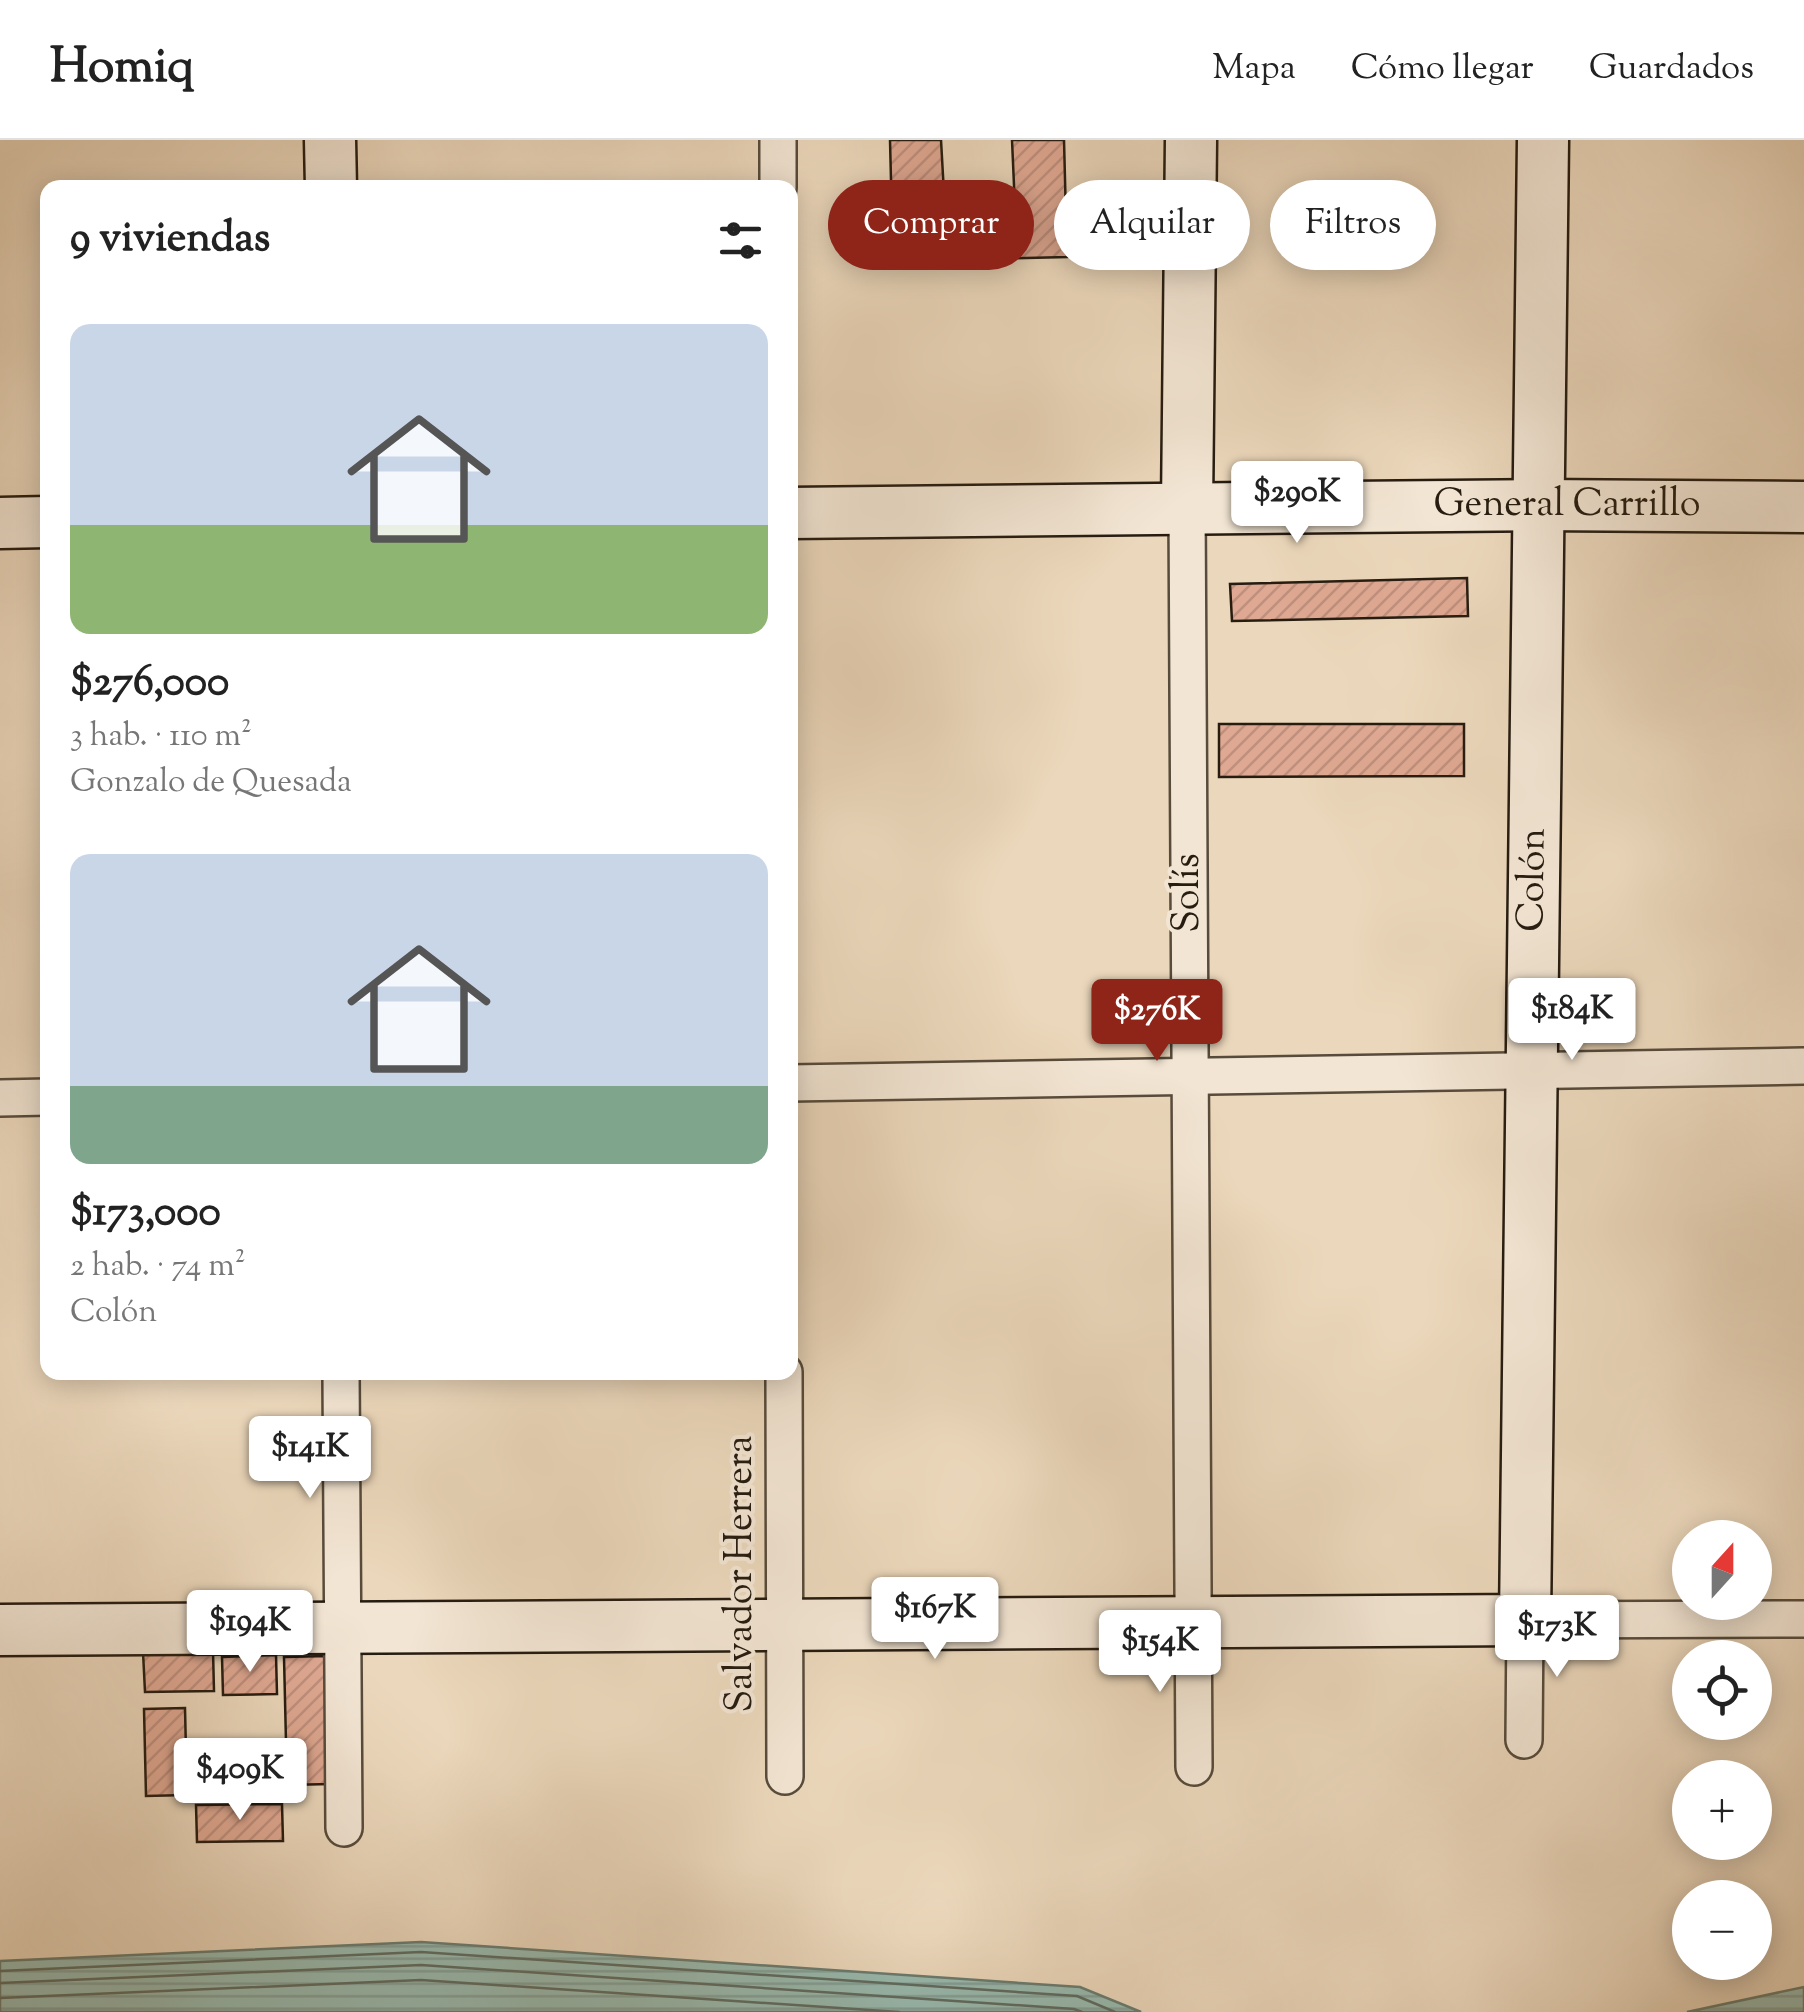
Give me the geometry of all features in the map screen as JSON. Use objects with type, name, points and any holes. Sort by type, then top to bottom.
[{"type":"street","points":[[330,140],[331,180]]},
{"type":"street","points":[[778,140],[778,180]]},
{"type":"street","name":"Solís","points":[[1191,140],[1187,507],[1194,1766]]},
{"type":"street","name":"Colón","points":[[1524,1740],[1542,140]]},
{"type":"street","name":"General Carrillo","points":[[798,514],[1187,507],[1804,507]]},
{"type":"street","points":[[0,523],[40,522]]},
{"type":"street","points":[[798,1084],[1804,1066]]},
{"type":"street","points":[[0,1098],[40,1097]]},
{"type":"street","points":[[342,1380],[344,1828]]},
{"type":"street","name":"Salvador Herrera","points":[[784,1380],[785,1776]]},
{"type":"street","points":[[0,1630],[782,1622],[1804,1619]]},
{"type":"water","points":[[421,1942],[1080,1987],[1141,2012],[0,2012],[0,1961]]},
{"type":"water","points":[[1804,1987],[1804,2012],[1687,2012]]},
{"type":"building","points":[[890,140],[941,140],[943,180],[891,180]]},
{"type":"building","points":[[1012,140],[1064,140],[1065,180],[1054,180],[1054,257],[1034,258],[1034,180],[1014,180]]},
{"type":"building","points":[[1467,578],[1468,616],[1232,621],[1230,584]]},
{"type":"building","points":[[1219,724],[1464,724],[1464,776],[1219,777]]},
{"type":"building","points":[[213,1651],[214,1691],[145,1692],[143,1652]]},
{"type":"building","points":[[276,1655],[277,1694],[223,1695],[222,1657]]},
{"type":"building","points":[[327,1656],[330,1784],[287,1785],[284,1657]]},
{"type":"building","points":[[185,1708],[187,1795],[146,1796],[144,1709]]},
{"type":"building","points":[[282,1804],[283,1841],[197,1842],[196,1805]]}]
